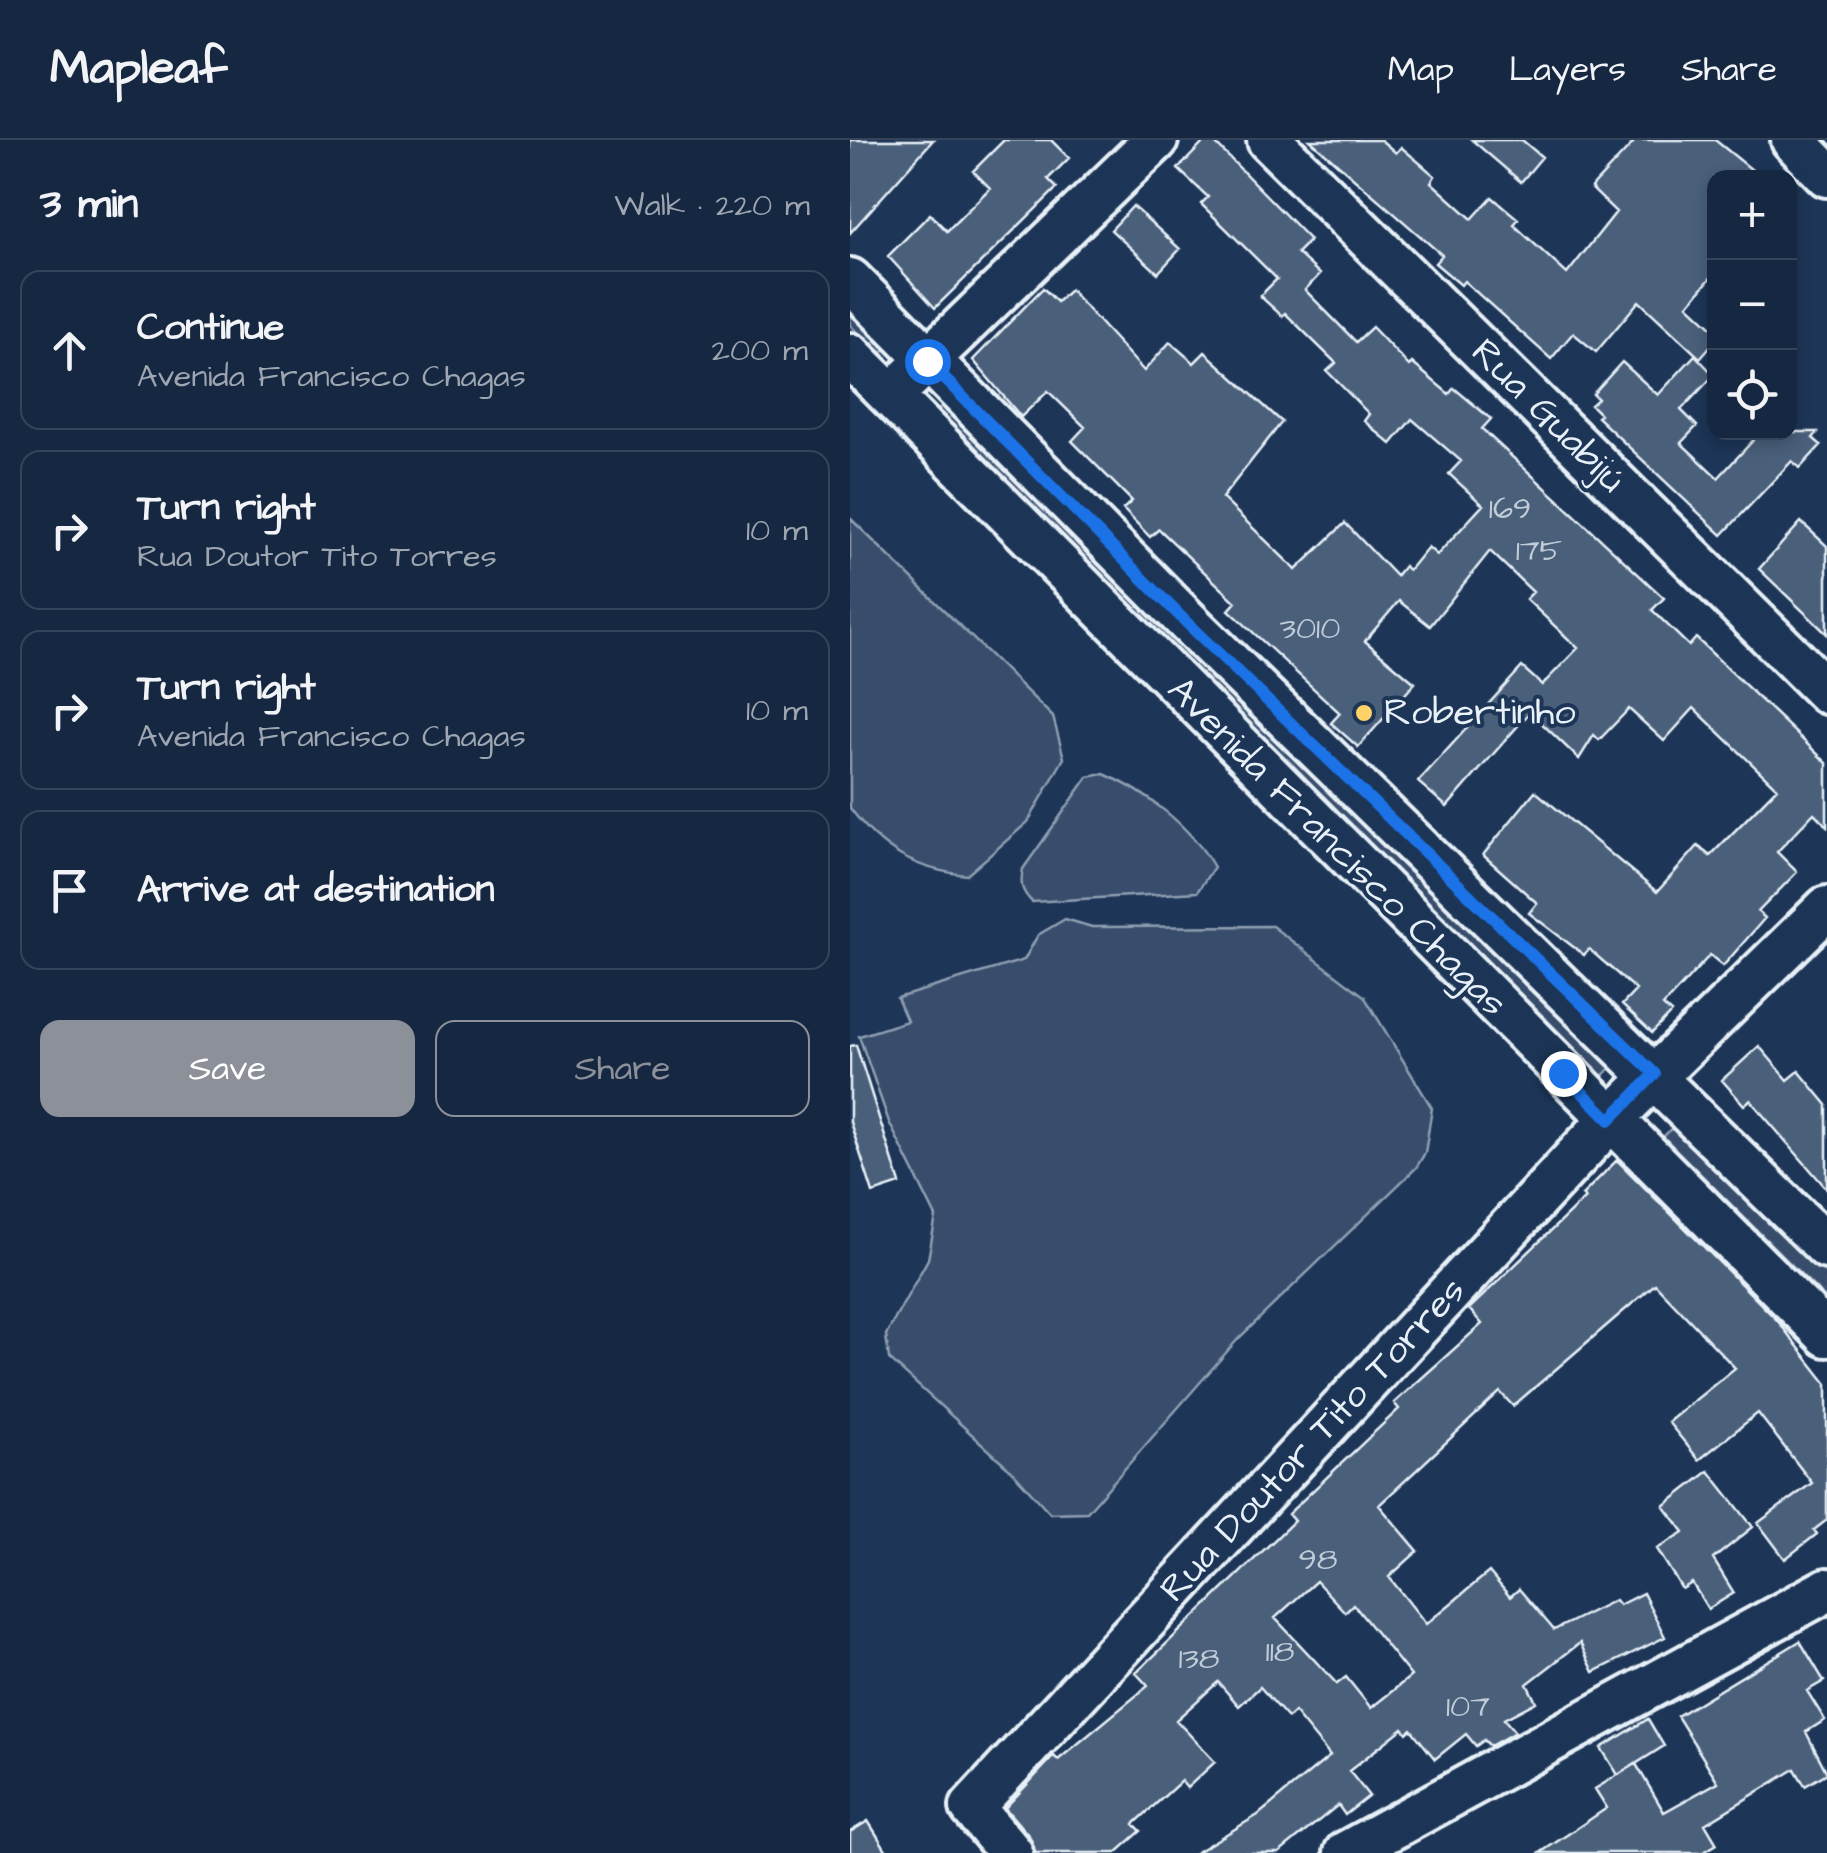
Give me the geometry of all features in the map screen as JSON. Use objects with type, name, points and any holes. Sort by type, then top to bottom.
[{"type":"street","points":[[890,397],[1156,140]]},
{"type":"street","name":"Rua Guabijú","points":[[1269,140],[1827,692]]},
{"type":"street","points":[[1793,140],[1825,171]]},
{"type":"street","name":"Avenida Francisco Chagas","points":[[850,280],[1190,626],[1655,1074],[1827,1247]]},
{"type":"street","name":"Avenida Francisco Chagas","points":[[850,355],[1827,1335]]},
{"type":"street","name":"Rua Doutor Tito Torres","points":[[1011,1853],[972,1807],[1610,1120],[1827,908]]},
{"type":"street","points":[[1346,1853],[1827,1590]]},
{"type":"shaded area","points":[[850,299],[892,343],[879,355],[850,325]]},
{"type":"shaded area","points":[[947,402],[1613,1066],[1599,1079],[933,415]]},
{"type":"shaded area","points":[[850,518],[1053,717],[1064,758],[1028,822],[967,875],[931,868],[901,856],[874,836],[850,808]]},
{"type":"shaded area","points":[[1104,774],[1136,790],[1193,838],[1214,867],[1197,892],[1032,902],[1028,898],[1022,887],[1023,869],[1088,777]]},
{"type":"shaded area","points":[[1065,919],[1092,927],[1272,926],[1364,996],[1432,1108],[1425,1153],[1416,1168],[1238,1339],[1087,1512],[1050,1513],[1012,1471],[889,1359],[886,1335],[928,1259],[936,1217],[889,1122],[859,1036],[907,1021],[897,998],[1024,960],[1038,935]]},
{"type":"shaded area","points":[[1676,1124],[1827,1274],[1827,1300],[1663,1137]]},
{"type":"building","points":[[850,140],[933,140],[850,233]]},
{"type":"building","points":[[1004,140],[1051,140],[1069,158],[1048,179],[1057,188],[935,308],[888,256],[930,214],[947,231],[990,188],[973,171]]},
{"type":"building","points":[[1206,140],[1212,140],[1310,240],[1297,253],[1320,274],[1305,290],[1356,342],[1372,327],[1409,366],[1412,363],[1449,394],[1454,388],[1491,419],[1482,429],[1664,598],[1652,610],[1689,646],[1696,638],[1827,763],[1827,826],[1814,813],[1777,852],[1797,872],[1758,912],[1765,918],[1723,966],[1710,955],[1663,1006],[1671,1013],[1652,1033],[1622,1005],[1636,990],[1589,949],[1584,955],[1529,913],[1537,903],[1483,855],[1535,791],[1657,892],[1698,846],[1710,856],[1777,788],[1694,708],[1664,741],[1629,709],[1599,740],[1594,735],[1579,759],[1530,712],[1447,807],[1418,782],[1522,667],[1542,685],[1578,648],[1526,599],[1533,592],[1490,551],[1430,626],[1399,601],[1365,641],[1415,683],[1358,747],[1331,723],[1340,713],[1229,610],[1236,602],[1159,529],[1150,537],[1123,509],[1132,501],[1072,441],[1085,427],[1048,391],[1021,417],[973,360],[1043,288],[1057,302],[1070,290],[1144,371],[1170,342],[1194,363],[1205,352],[1282,422],[1222,498],[1296,570],[1345,523],[1396,576],[1404,566],[1409,570],[1428,547],[1437,555],[1483,505],[1449,474],[1461,461],[1412,419],[1391,444],[1364,421],[1369,414],[1327,371],[1336,363],[1285,313],[1282,316],[1260,296],[1277,279],[1201,204],[1208,197],[1178,169]]},
{"type":"building","points":[[1310,140],[1381,140],[1396,153],[1401,147],[1435,176],[1431,182],[1472,219],[1492,197],[1518,219],[1514,225],[1567,274],[1616,212],[1591,188],[1636,140],[1715,140],[1752,170],[1707,170],[1707,282],[1688,305],[1707,323],[1707,350],[1700,358],[1639,301],[1596,352],[1573,333],[1551,359],[1464,281],[1461,285],[1435,263],[1442,255]]},
{"type":"building","points":[[1472,140],[1522,140],[1542,157],[1521,182]]},
{"type":"building","points":[[1133,206],[1180,249],[1158,273],[1111,230]]},
{"type":"building","points":[[1695,355],[1707,368],[1707,382],[1681,410],[1697,426],[1681,443],[1718,478],[1754,440],[1797,440],[1797,432],[1818,432],[1813,438],[1821,445],[1800,468],[1792,461],[1722,535],[1597,417],[1600,414],[1591,405],[1598,399],[1593,394],[1622,362],[1658,395]]},
{"type":"building","points":[[1801,522],[1827,546],[1827,634],[1759,569]]},
{"type":"building","points":[[856,1045],[900,1184],[873,1193],[850,1122],[850,1046]]},
{"type":"building","points":[[1759,1046],[1788,1080],[1799,1071],[1827,1105],[1827,1189],[1750,1100],[1744,1105],[1722,1080]]},
{"type":"building","points":[[1617,1160],[1777,1320],[1827,1384],[1827,1520],[1814,1530],[1817,1534],[1785,1559],[1758,1523],[1812,1483],[1758,1413],[1699,1460],[1668,1422],[1735,1368],[1655,1284],[1513,1406],[1500,1392],[1379,1505],[1418,1551],[1389,1577],[1426,1624],[1489,1572],[1510,1597],[1519,1589],[1554,1630],[1615,1600],[1619,1605],[1643,1593],[1665,1637],[1594,1672],[1580,1643],[1527,1684],[1536,1702],[1504,1719],[1515,1732],[1490,1746],[1484,1740],[1476,1746],[1466,1734],[1435,1759],[1411,1729],[1407,1733],[1403,1728],[1349,1771],[1369,1796],[1345,1815],[1338,1805],[1279,1853],[1195,1853],[1258,1815],[1330,1756],[1294,1712],[1288,1718],[1260,1687],[1239,1706],[1218,1682],[1176,1720],[1215,1762],[1187,1788],[1181,1781],[1134,1824],[1141,1831],[1116,1853],[1035,1853],[1030,1837],[1005,1808],[1054,1756],[1058,1760],[1148,1686],[1136,1673],[1294,1521],[1288,1514],[1399,1409],[1394,1403],[1482,1324],[1469,1309],[1585,1198],[1582,1195]],"holes":[[[1316,1581],[1345,1612],[1353,1604],[1411,1676],[1371,1708],[1346,1677],[1337,1684],[1275,1618]]]},
{"type":"building","points":[[1709,1471],[1753,1527],[1713,1559],[1734,1593],[1708,1609],[1692,1583],[1682,1589],[1657,1549],[1684,1532],[1664,1506]]},
{"type":"building","points":[[1800,1641],[1824,1681],[1807,1691],[1825,1720],[1806,1732],[1827,1773],[1805,1786],[1795,1769],[1705,1824],[1717,1844],[1702,1853],[1540,1853],[1607,1808],[1595,1789],[1636,1764],[1664,1812],[1718,1782],[1677,1716]]},
{"type":"building","points":[[1648,1719],[1664,1746],[1618,1775],[1601,1748]]},
{"type":"building","points":[[868,1821],[888,1853],[850,1853],[850,1832]]},
{"type":"place","name":"Robertinho","points":[[1364,713]]},
{"type":"route","points":[[927,361],[1190,626],[1655,1074],[1610,1120],[1563,1073]]}]
